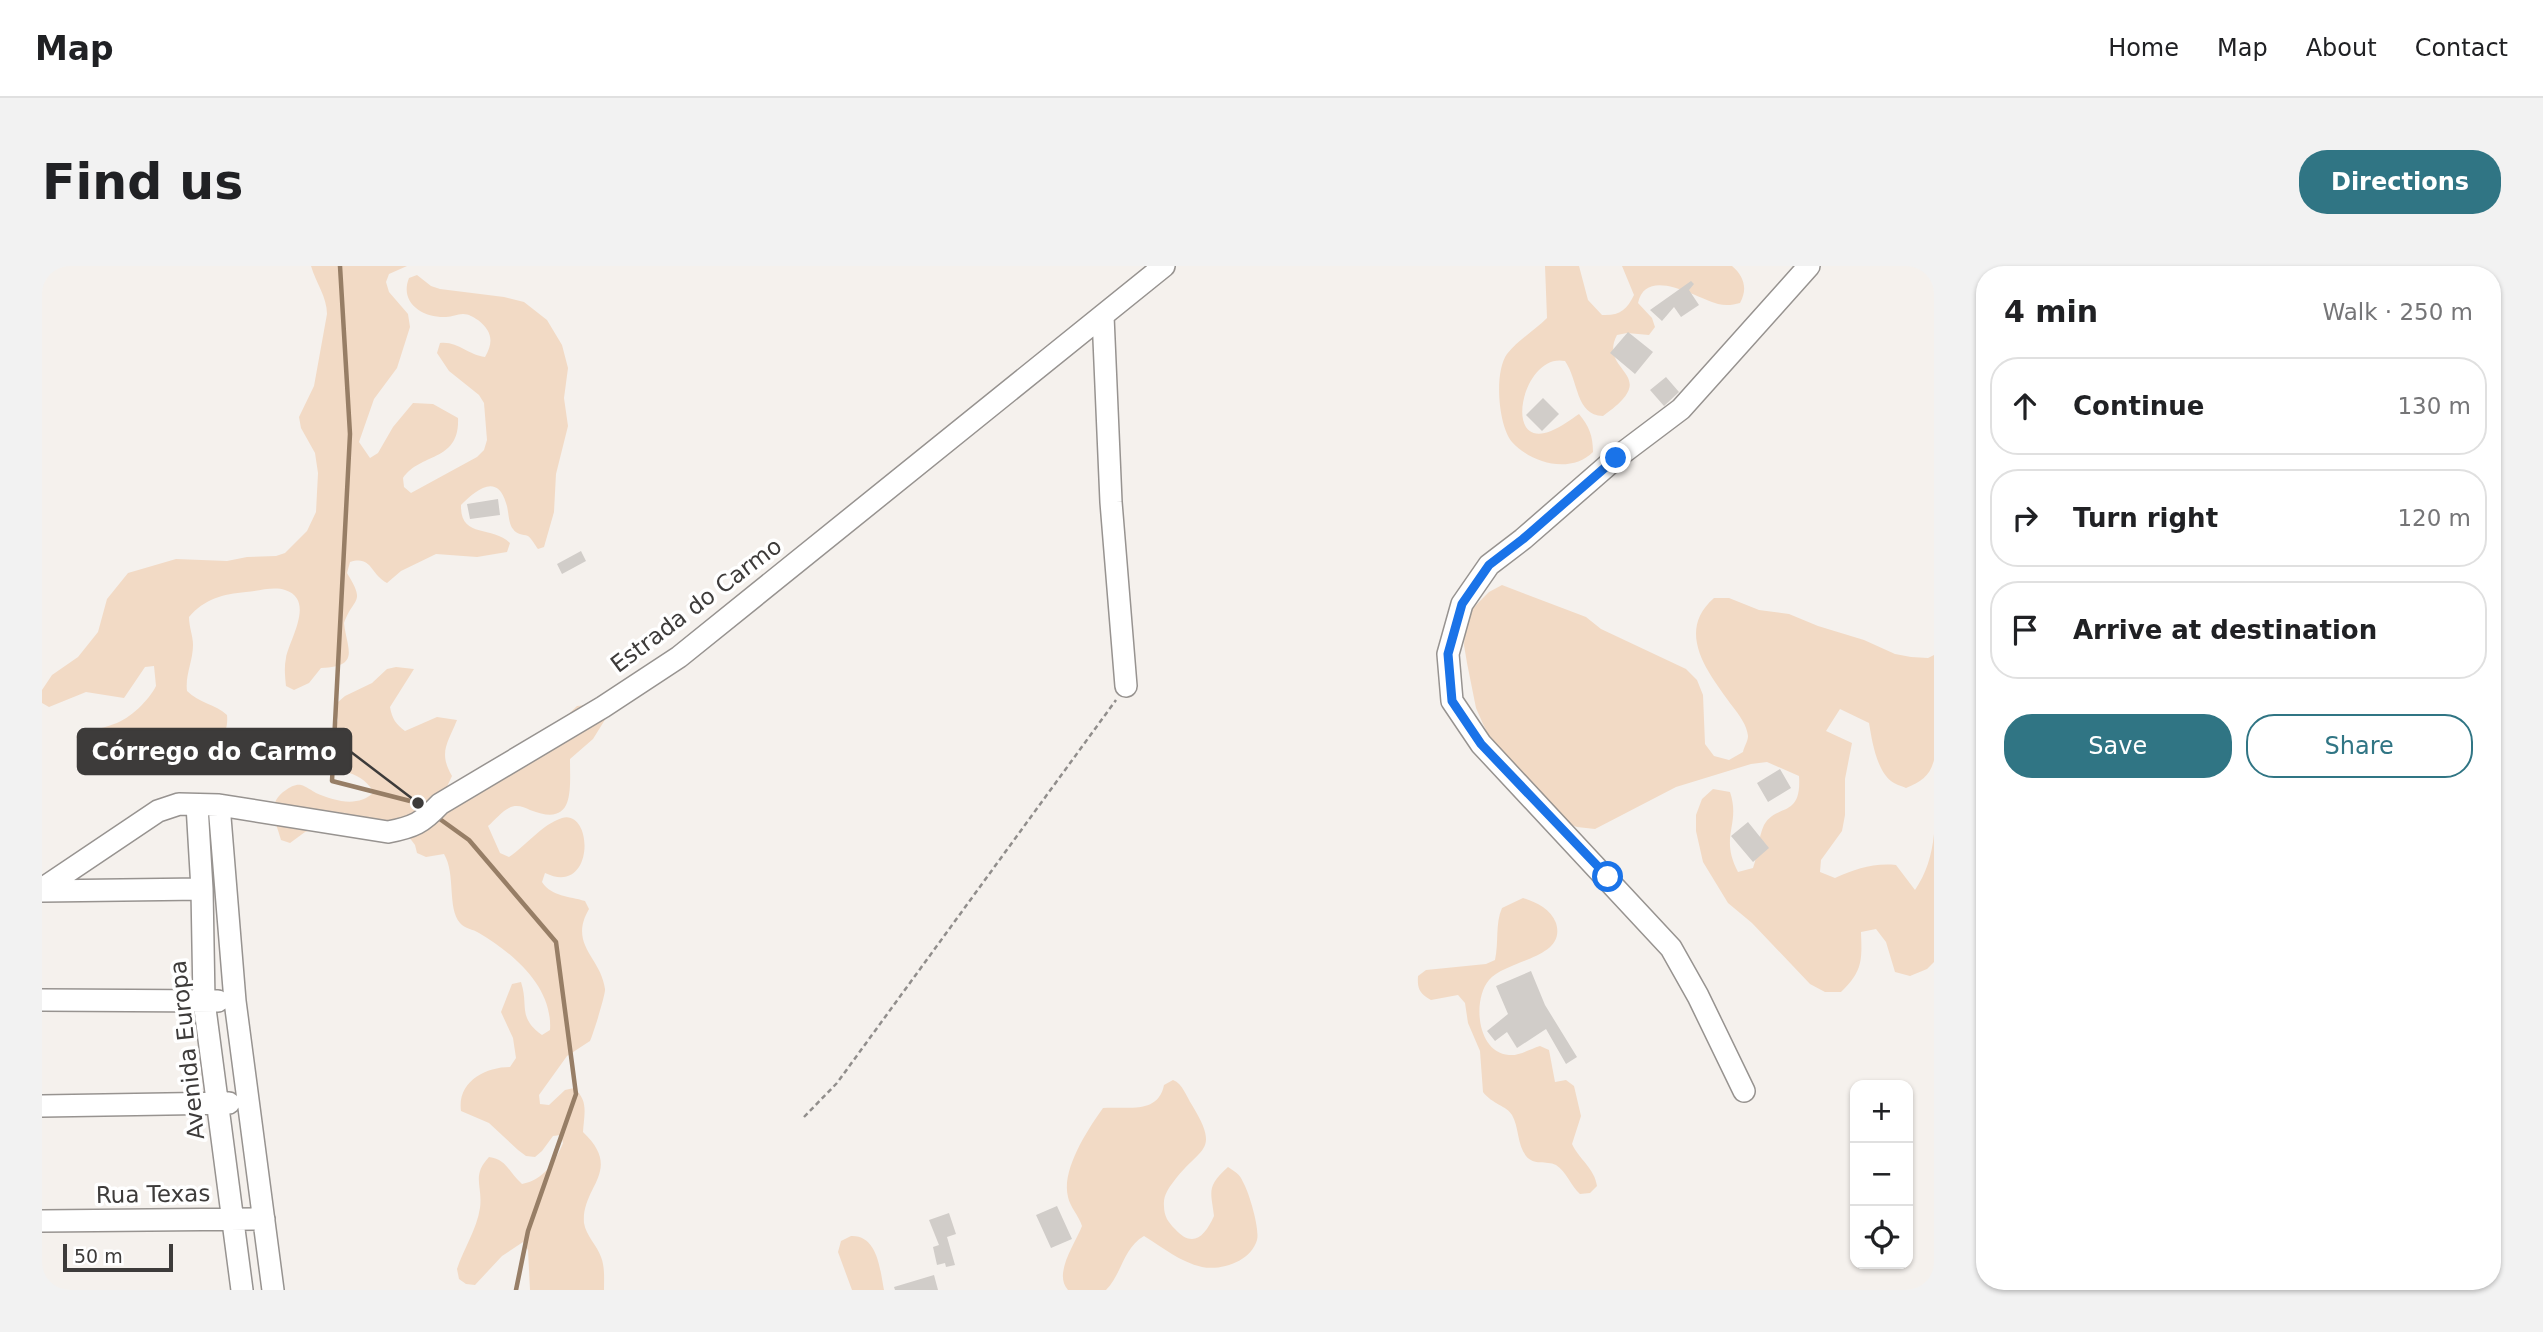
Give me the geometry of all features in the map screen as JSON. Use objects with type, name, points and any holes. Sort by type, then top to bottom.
[{"type":"street","name":"Estrada do Carmo","points":[[42,890],[158,811],[179,804],[219,805],[388,832],[411,828],[425,820],[440,804],[603,707],[679,657],[1164,266]]},
{"type":"street","points":[[1744,1091],[1698,996],[1671,948],[1481,744],[1452,701],[1448,654],[1462,604],[1489,565],[1616,458],[1681,409],[1809,266]]},
{"type":"street","points":[[1102,316],[1111,502],[1126,686]]},
{"type":"street","name":"Avenida Europa","points":[[197,805],[204,1001],[242,1290]]},
{"type":"street","points":[[219,805],[235,1001],[273,1290]]},
{"type":"street","points":[[42,890],[202,889]]},
{"type":"street","points":[[42,1000],[235,1001]]},
{"type":"street","points":[[42,1106],[248,1103]]},
{"type":"street","name":"Rua Texas","points":[[42,1221],[264,1219]]},
{"type":"path","points":[[804,1117],[837,1083],[1126,686]]},
{"type":"shaded area","points":[[311,266],[407,266],[389,274],[386,282],[389,292],[408,314],[410,327],[397,368],[374,399],[359,442],[370,458],[378,453],[393,427],[413,403],[433,404],[458,418],[453,442],[403,478],[404,487],[411,493],[477,457],[484,450],[487,440],[484,403],[479,395],[449,371],[437,353],[440,343],[446,343],[485,357],[490,346],[490,337],[486,328],[471,316],[463,314],[437,317],[415,307],[407,295],[409,278],[417,275],[431,286],[440,289],[524,302],[547,320],[562,345],[568,368],[564,398],[568,426],[556,474],[554,512],[544,547],[538,549],[528,536],[515,531],[510,524],[502,494],[491,486],[479,490],[461,505],[462,516],[471,527],[495,534],[510,543],[507,552],[477,557],[436,554],[401,571],[387,583],[367,563],[350,562],[347,573],[357,595],[344,623],[349,649],[347,660],[334,667],[321,668],[309,683],[294,690],[286,686],[285,668],[300,611],[299,602],[294,595],[285,590],[271,589],[214,598],[189,617],[193,645],[187,691],[227,715],[224,735],[218,746],[203,761],[196,755],[187,755],[181,762],[163,768],[155,764],[153,736],[145,733],[119,748],[102,751],[93,749],[76,737],[120,722],[138,708],[156,686],[154,666],[145,667],[124,698],[86,692],[49,707],[42,703],[42,690],[52,675],[78,657],[98,632],[107,599],[128,573],[176,559],[227,561],[276,556],[285,553],[307,531],[316,512],[318,473],[315,453],[301,428],[299,417],[314,386],[327,308]]},
{"type":"shaded area","points":[[1545,266],[1579,266],[1588,300],[1602,315],[1622,311],[1634,295],[1622,266],[1732,266],[1742,278],[1744,293],[1740,303],[1727,305],[1661,285],[1643,292],[1638,303],[1652,318],[1655,327],[1649,335],[1617,335],[1613,348],[1615,358],[1629,381],[1629,391],[1621,402],[1603,416],[1587,410],[1582,403],[1565,361],[1550,362],[1538,371],[1529,384],[1524,400],[1522,415],[1526,427],[1536,433],[1551,431],[1579,414],[1588,427],[1592,441],[1593,452],[1584,459],[1574,463],[1552,463],[1530,456],[1512,442],[1503,424],[1499,398],[1500,373],[1507,354],[1547,318]]},
{"type":"shaded area","points":[[1502,585],[1586,617],[1601,629],[1686,669],[1697,680],[1703,695],[1705,744],[1714,756],[1729,760],[1743,752],[1748,738],[1747,732],[1740,717],[1706,668],[1696,639],[1702,611],[1714,598],[1729,598],[1759,610],[1789,614],[1864,640],[1895,654],[1928,658],[1934,655],[1934,760],[1930,770],[1920,781],[1906,788],[1886,776],[1876,754],[1869,723],[1840,709],[1826,731],[1852,743],[1845,779],[1842,831],[1821,860],[1820,872],[1835,878],[1864,867],[1896,865],[1915,890],[1928,864],[1934,834],[1934,962],[1927,969],[1910,976],[1895,972],[1886,942],[1876,929],[1861,932],[1860,965],[1854,978],[1841,992],[1825,992],[1810,984],[1752,923],[1728,903],[1703,862],[1696,831],[1696,815],[1702,799],[1713,789],[1730,792],[1733,813],[1730,849],[1733,860],[1738,872],[1753,868],[1764,825],[1769,818],[1792,805],[1799,790],[1799,776],[1767,762],[1751,764],[1676,787],[1595,829],[1577,827],[1561,821],[1490,738],[1476,708],[1464,645],[1466,615],[1489,592]]},
{"type":"shaded area","points":[[387,669],[414,669],[390,707],[393,718],[405,731],[437,717],[457,720],[446,748],[446,760],[452,776],[444,793],[465,801],[491,786],[516,766],[577,706],[596,704],[611,710],[593,739],[570,759],[569,794],[562,810],[555,814],[545,814],[514,806],[504,811],[488,826],[500,853],[509,857],[547,825],[562,818],[573,819],[580,826],[584,838],[581,864],[573,873],[561,877],[545,873],[542,882],[551,891],[585,901],[589,909],[583,921],[584,942],[598,968],[605,992],[590,1041],[567,1056],[539,1095],[540,1104],[549,1105],[565,1090],[574,1088],[584,1103],[583,1132],[595,1146],[601,1168],[588,1199],[584,1223],[602,1261],[604,1290],[530,1290],[528,1250],[523,1242],[502,1256],[475,1285],[466,1284],[459,1279],[457,1269],[480,1208],[480,1170],[489,1157],[500,1161],[522,1184],[536,1179],[547,1170],[563,1143],[561,1135],[553,1136],[535,1157],[526,1156],[489,1123],[461,1111],[463,1092],[468,1084],[482,1073],[510,1067],[516,1058],[513,1038],[501,1012],[512,984],[521,982],[526,1017],[542,1035],[550,1030],[549,1014],[538,986],[517,961],[492,941],[464,927],[456,917],[450,871],[444,854],[426,857],[417,853],[409,837],[314,829],[290,843],[281,840],[274,807],[280,795],[291,787],[301,785],[323,796],[346,802],[361,800],[374,792],[359,777],[325,767],[308,757],[318,740],[335,729],[338,702],[372,683]]},
{"type":"shaded area","points":[[1523,898],[1538,904],[1551,914],[1556,923],[1557,935],[1553,944],[1544,951],[1497,973],[1489,980],[1480,1000],[1481,1024],[1484,1036],[1498,1052],[1513,1055],[1540,1046],[1549,1050],[1555,1082],[1566,1080],[1574,1086],[1581,1116],[1572,1144],[1596,1180],[1597,1186],[1590,1193],[1580,1194],[1556,1165],[1529,1159],[1521,1146],[1512,1115],[1483,1092],[1480,1051],[1468,1023],[1465,1003],[1458,995],[1431,1000],[1419,988],[1418,976],[1426,970],[1486,964],[1495,960],[1502,908]]},
{"type":"shaded area","points":[[1173,1080],[1182,1087],[1201,1121],[1206,1141],[1204,1148],[1166,1193],[1164,1202],[1167,1219],[1181,1235],[1198,1238],[1214,1216],[1211,1195],[1213,1185],[1228,1167],[1240,1177],[1251,1202],[1258,1235],[1254,1247],[1249,1254],[1235,1263],[1210,1268],[1186,1262],[1144,1236],[1131,1247],[1106,1290],[1068,1290],[1064,1283],[1064,1267],[1082,1226],[1069,1201],[1067,1186],[1077,1150],[1103,1108],[1148,1105],[1161,1095],[1164,1085]]},
{"type":"shaded area","points":[[851,1236],[860,1237],[872,1247],[879,1264],[884,1290],[852,1290],[838,1252],[841,1241]]},
{"type":"building","points":[[1691,281],[1694,284],[1689,290],[1699,305],[1681,317],[1674,307],[1662,321],[1650,310]]},
{"type":"building","points":[[1628,332],[1653,352],[1635,374],[1610,353]]},
{"type":"building","points":[[1666,377],[1679,392],[1664,406],[1650,390]]},
{"type":"building","points":[[1543,398],[1559,414],[1542,431],[1526,415]]},
{"type":"building","points":[[498,499],[500,515],[470,519],[467,504]]},
{"type":"building","points":[[581,551],[586,561],[562,574],[557,564]]},
{"type":"building","points":[[1780,769],[1791,788],[1768,802],[1757,783]]},
{"type":"building","points":[[1748,822],[1769,848],[1753,862],[1731,836]]},
{"type":"building","points":[[1531,971],[1545,1005],[1577,1057],[1566,1064],[1546,1029],[1517,1048],[1507,1032],[1495,1041],[1487,1031],[1508,1014],[1496,986]]},
{"type":"building","points":[[1057,1206],[1072,1239],[1051,1248],[1036,1215]]},
{"type":"building","points":[[949,1213],[956,1234],[947,1237],[955,1265],[946,1267],[945,1263],[937,1265],[933,1247],[939,1245],[929,1220]]},
{"type":"building","points":[[934,1275],[938,1290],[895,1290],[894,1287]]},
{"type":"waterway","points":[[340,266],[350,434],[332,781],[418,803],[427,810]]},
{"type":"waterway","points":[[437,817],[469,840],[556,942],[576,1094],[528,1231],[516,1290]]},
{"type":"place","name":"Córrego do Carmo","points":[[418,803]]},
{"type":"route","points":[[1608,877],[1481,744],[1452,701],[1448,654],[1462,604],[1489,565],[1616,458]]}]
